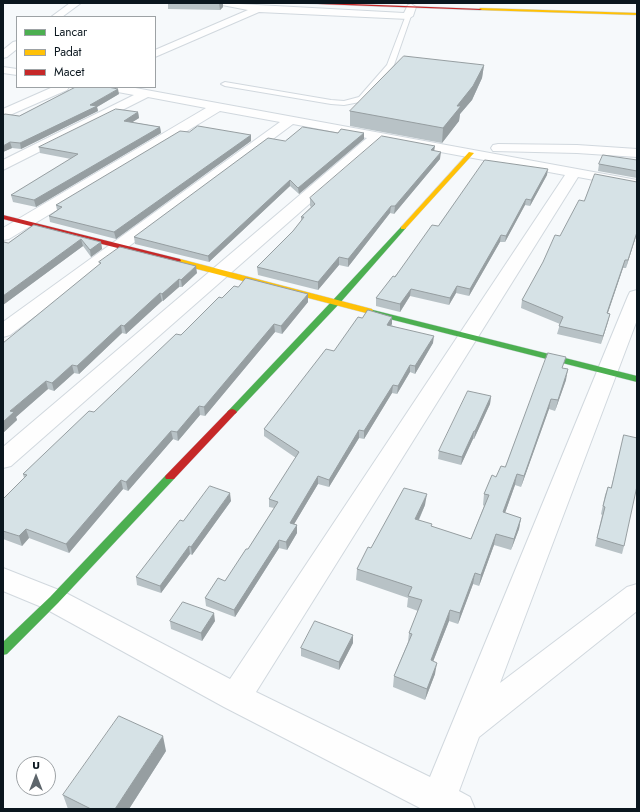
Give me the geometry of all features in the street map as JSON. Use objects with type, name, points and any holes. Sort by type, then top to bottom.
[{"type":"street","points":[[225,3],[258,9],[637,14]]},
{"type":"street","points":[[292,3],[410,11]]},
{"type":"street","points":[[58,16],[79,6]]},
{"type":"street","points":[[73,16],[79,6]]},
{"type":"street","points":[[156,54],[258,9]]},
{"type":"street","points":[[3,55],[15,40]]},
{"type":"street","points":[[3,65],[16,56]]},
{"type":"street","points":[[3,70],[16,72]]},
{"type":"street","points":[[3,114],[61,88]]},
{"type":"street","points":[[116,88],[637,184]]},
{"type":"street","points":[[3,166],[145,94]]},
{"type":"street","points":[[3,235],[217,107]]},
{"type":"street","points":[[3,330],[291,120]]},
{"type":"street","points":[[3,460],[222,273],[378,136]]},
{"type":"street","points":[[3,650],[54,600],[336,302],[465,152],[496,148],[577,149],[637,153]]},
{"type":"street","points":[[235,697],[574,172]]},
{"type":"street","points":[[3,217],[637,379]]},
{"type":"street","points":[[3,579],[54,600],[235,697],[448,804],[466,728],[637,296]]},
{"type":"street","points":[[466,728],[637,595]]},
{"type":"lane","points":[[225,84],[331,102],[344,103],[362,98],[390,65],[410,11]]},
{"type":"building","points":[[404,56],[484,65],[473,86],[457,106],[461,106],[443,128],[350,111]]},
{"type":"building","points":[[74,88],[118,89],[90,105],[97,106],[20,143],[10,142],[3,146],[3,115],[19,116]]},
{"type":"building","points":[[116,109],[138,112],[124,121],[160,127],[34,200],[11,195],[78,154],[39,147]]},
{"type":"building","points":[[198,126],[251,135],[114,232],[49,216],[62,207],[56,205],[180,131],[189,132]]},
{"type":"building","points":[[303,127],[338,133],[341,129],[364,133],[298,188],[290,180],[208,256],[134,237],[268,138],[285,141]]},
{"type":"building","points":[[382,136],[435,146],[431,150],[441,152],[395,206],[391,206],[348,259],[339,257],[318,282],[257,267],[293,231],[304,217],[301,217],[315,204],[310,198]]},
{"type":"building","points":[[603,155],[637,160],[637,171],[599,164]]},
{"type":"building","points":[[485,160],[548,169],[531,200],[526,199],[506,236],[501,235],[470,289],[457,286],[450,298],[411,289],[400,304],[376,298],[393,276],[395,277],[432,225],[438,226]]},
{"type":"building","points":[[595,174],[637,182],[637,232],[628,260],[625,260],[607,313],[610,314],[603,336],[559,326],[563,317],[522,300],[543,262],[555,235],[560,236],[579,200],[584,201]]},
{"type":"building","points":[[34,225],[101,242],[90,250],[81,239],[3,296],[3,243],[8,243]]},
{"type":"building","points":[[120,247],[196,266],[181,280],[179,279],[162,294],[160,293],[124,326],[121,325],[77,366],[72,365],[52,383],[46,381],[10,411],[14,412],[3,422],[3,343],[101,263],[99,262]]},
{"type":"building","points":[[246,278],[308,294],[281,326],[274,324],[204,407],[199,406],[177,432],[171,431],[126,482],[121,480],[66,544],[26,529],[19,536],[3,531],[3,499],[27,475],[23,474],[89,411],[94,412],[176,334],[181,335],[219,297],[222,298],[234,286],[238,287]]},
{"type":"building","points":[[368,310],[392,317],[387,325],[434,336],[415,366],[410,365],[398,386],[393,385],[364,431],[359,430],[329,480],[318,476],[290,523],[297,525],[286,542],[279,540],[234,610],[205,598],[218,578],[225,581],[246,549],[248,549],[278,502],[269,499],[299,452],[264,429],[326,349],[334,351],[358,317],[362,318]]},
{"type":"building","points":[[548,353],[566,357],[562,368],[568,369],[558,400],[551,399],[524,476],[517,474],[503,512],[521,518],[514,539],[496,534],[481,575],[475,573],[460,613],[450,610],[431,660],[437,663],[427,689],[394,676],[412,634],[409,633],[422,600],[408,596],[412,587],[357,569],[368,547],[371,548],[404,488],[427,494],[415,519],[432,524],[431,526],[471,539],[489,495],[484,494],[492,475],[496,477],[501,466],[505,467]]},
{"type":"building","points":[[468,391],[491,396],[475,431],[462,457],[439,451]]},
{"type":"building","points":[[624,435],[637,438],[637,486],[624,546],[597,538],[605,507],[603,506],[608,487],[611,488]]},
{"type":"building","points":[[210,486],[230,493],[191,547],[189,546],[160,586],[136,577],[180,520],[183,521]]},
{"type":"building","points":[[183,602],[214,613],[201,633],[170,621]]},
{"type":"building","points":[[315,621],[353,635],[339,662],[301,648]]},
{"type":"building","points":[[119,716],[163,736],[115,809],[91,809],[63,795]]},
{"type":"traffic: fast","points":[[232,412],[336,302],[403,228]]},
{"type":"traffic: fast","points":[[369,311],[637,379]]},
{"type":"traffic: fast","points":[[3,650],[54,600],[170,477]]},
{"type":"traffic: slow","points":[[480,9],[637,14]]},
{"type":"traffic: slow","points":[[403,228],[471,153]]},
{"type":"traffic: slow","points":[[177,261],[369,311]]},
{"type":"traffic: jam","points":[[292,3],[480,9]]},
{"type":"traffic: jam","points":[[3,217],[177,261]]},
{"type":"traffic: jam","points":[[170,477],[232,412]]}]
